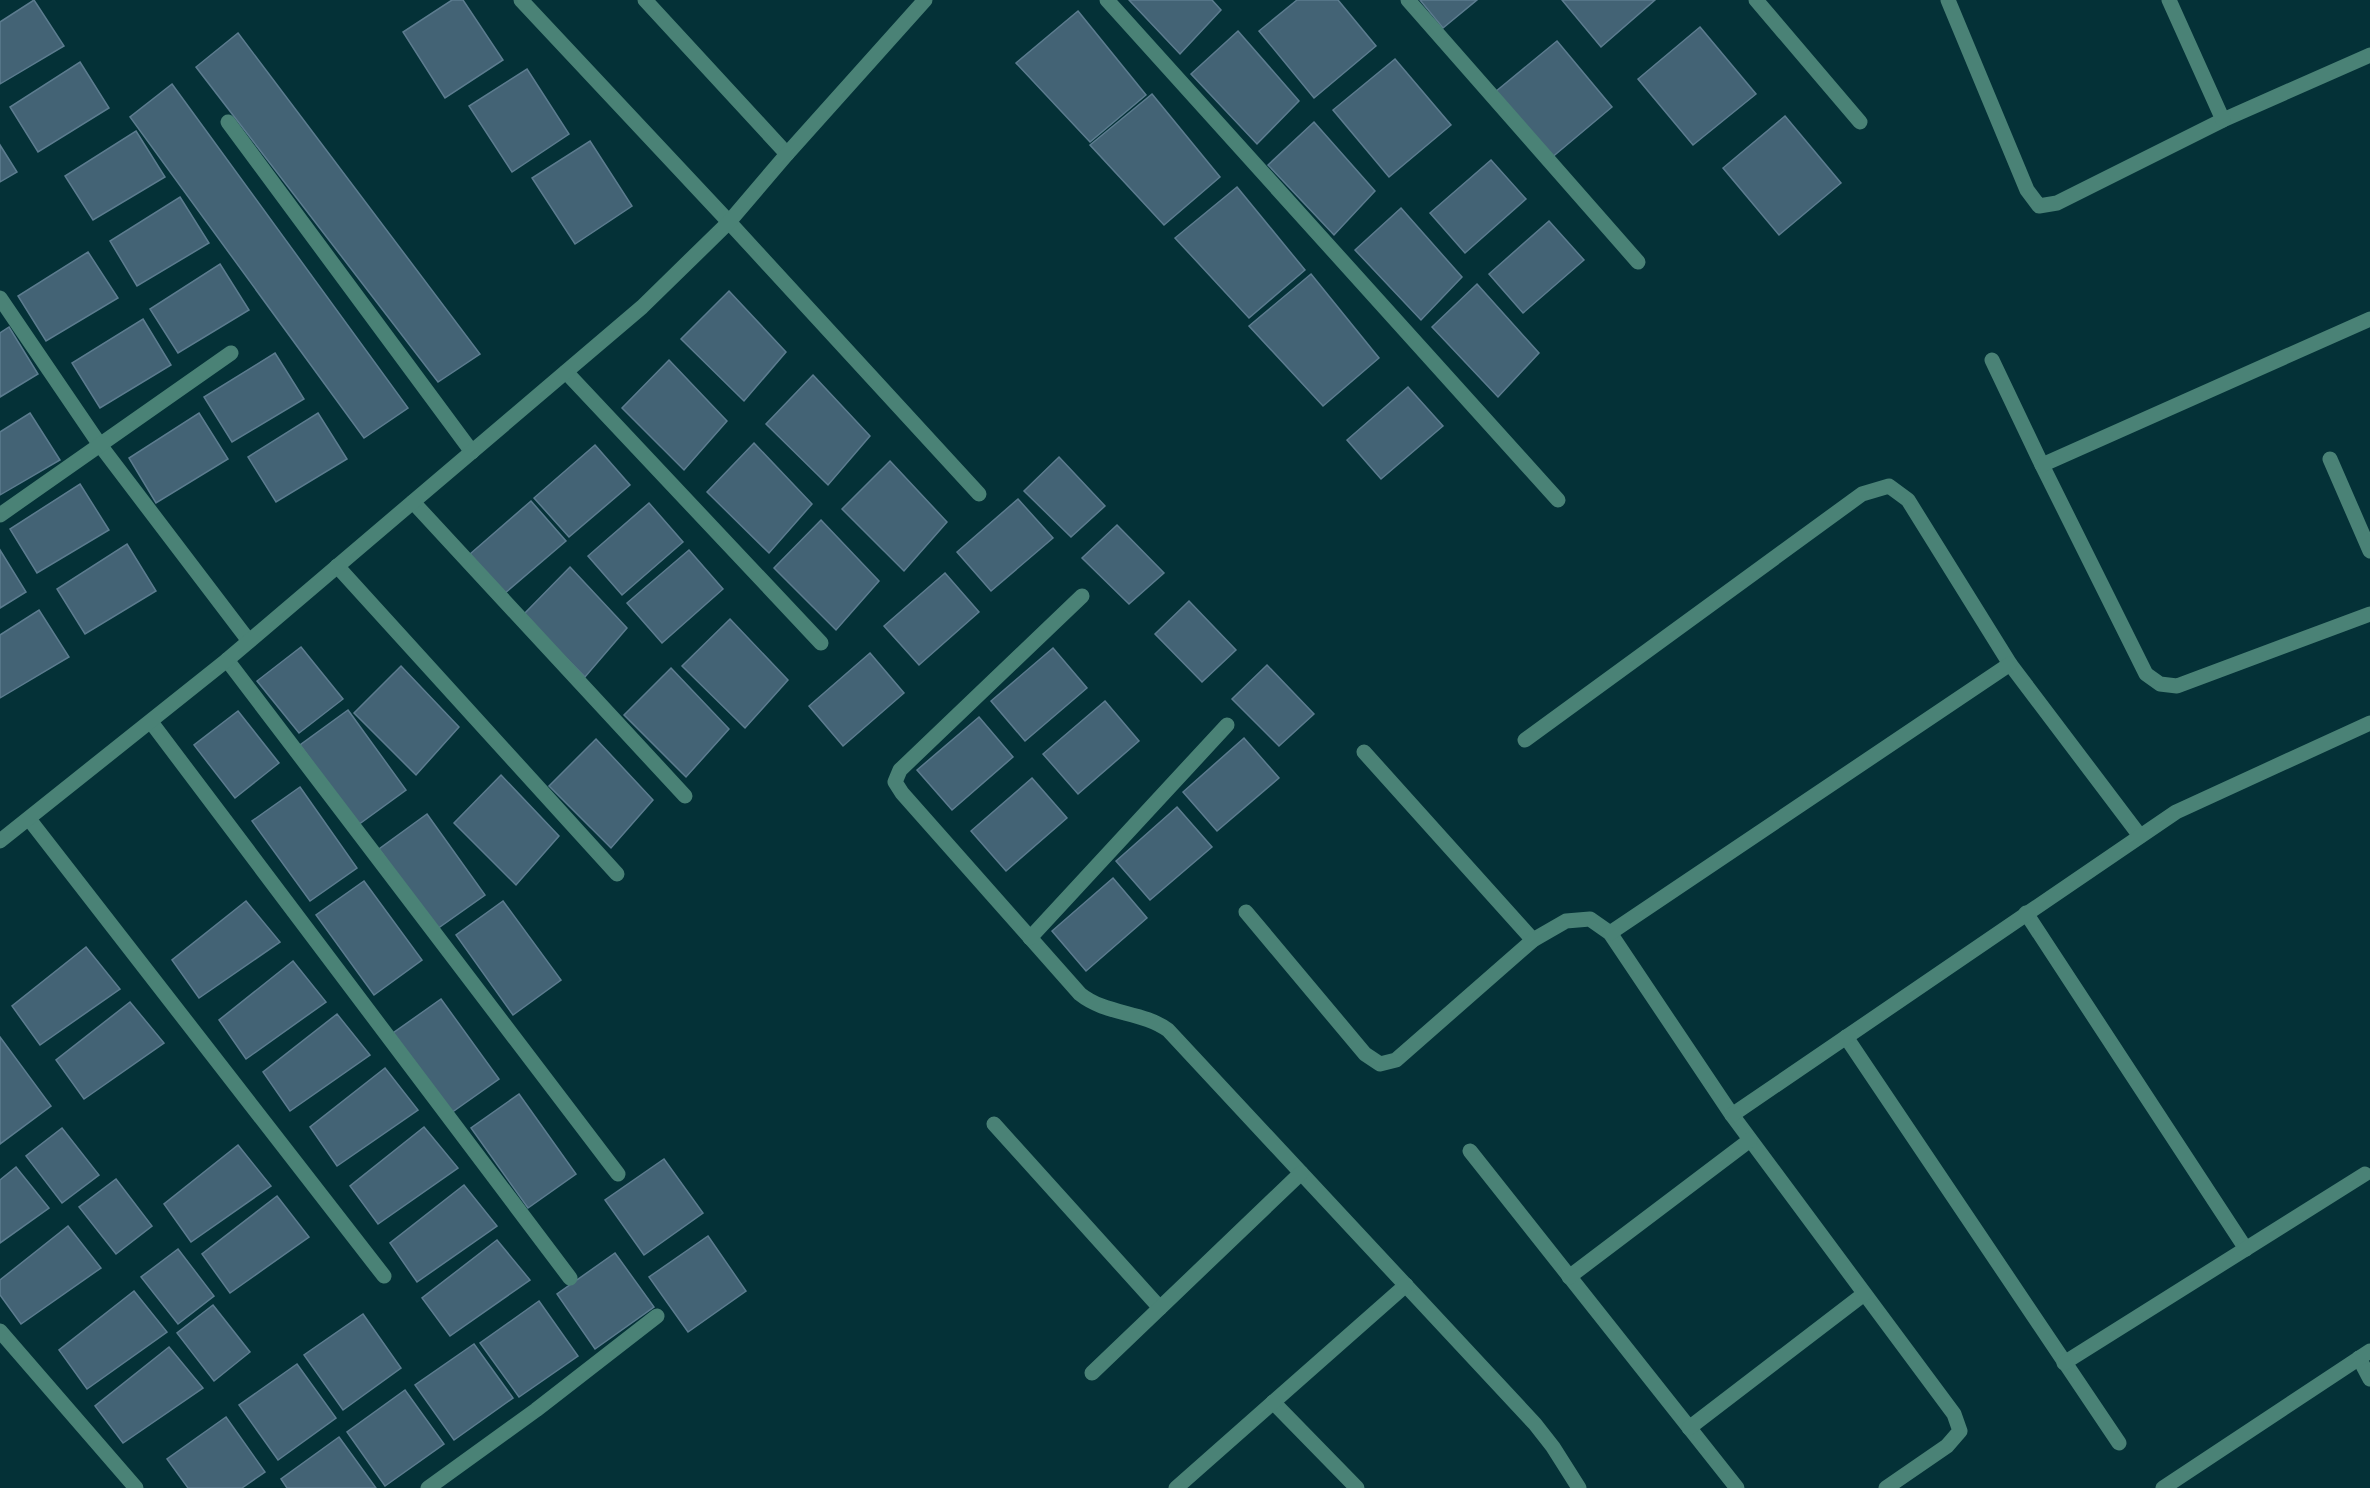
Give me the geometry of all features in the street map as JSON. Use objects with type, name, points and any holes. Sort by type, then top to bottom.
[{"type":"street","points":[[520,0],[729,222],[979,494]]},
{"type":"street","points":[[645,0],[787,154]]},
{"type":"street","points":[[1,839],[227,660],[642,307],[729,222],[925,0]]},
{"type":"street","points":[[1107,0],[1558,500]]},
{"type":"street","points":[[1408,0],[1638,262]]},
{"type":"street","points":[[1948,0],[2027,190],[2039,206],[2057,203],[2223,120],[2370,55]]},
{"type":"street","points":[[2169,0],[2223,120]]},
{"type":"street","points":[[1766,3],[1860,122]]},
{"type":"street","points":[[228,122],[472,452]]},
{"type":"street","points":[[0,298],[100,445],[249,641]]},
{"type":"street","points":[[2042,465],[2370,319]]},
{"type":"street","points":[[0,515],[231,353]]},
{"type":"street","points":[[1992,360],[2146,674],[2160,684],[2177,686],[2370,614]]},
{"type":"street","points":[[566,372],[821,644]]},
{"type":"street","points":[[2330,459],[2370,551]]},
{"type":"street","points":[[1525,740],[1862,494],[1888,486],[1908,500],[2010,664],[2140,836]]},
{"type":"street","points":[[413,502],[685,796]]},
{"type":"street","points":[[337,566],[617,874]]},
{"type":"street","points":[[1082,596],[900,770],[894,782],[1080,994],[1093,1005],[1158,1023],[1168,1030],[1535,1424],[1553,1447],[1579,1488]]},
{"type":"street","points":[[227,660],[618,1174]]},
{"type":"street","points":[[1610,933],[2010,664]]},
{"type":"street","points":[[151,722],[570,1278]]},
{"type":"street","points":[[1732,1115],[2176,812],[2370,723]]},
{"type":"street","points":[[1030,938],[1227,725]]},
{"type":"street","points":[[1364,752],[1533,940]]},
{"type":"street","points":[[29,819],[384,1276]]},
{"type":"street","points":[[1246,912],[1365,1054],[1380,1064],[1396,1060],[1533,940],[1566,921],[1590,919],[1610,933],[1732,1115],[1954,1414],[1960,1431],[1947,1446],[1886,1488]]},
{"type":"street","points":[[2026,913],[2246,1249]]},
{"type":"street","points":[[1846,1037],[2119,1443]]},
{"type":"street","points":[[994,1124],[1160,1308]]},
{"type":"street","points":[[1569,1277],[1750,1140]]},
{"type":"street","points":[[1470,1151],[1737,1488]]},
{"type":"street","points":[[1092,1373],[1301,1173]]},
{"type":"street","points":[[2064,1363],[2365,1174]]},
{"type":"street","points":[[1176,1488],[1406,1285]]},
{"type":"street","points":[[1689,1428],[1864,1294]]},
{"type":"street","points":[[428,1488],[536,1410],[657,1316]]},
{"type":"street","points":[[0,1331],[129,1486]]},
{"type":"street","points":[[2164,1488],[2365,1354],[2370,1379]]},
{"type":"street","points":[[1273,1402],[1357,1488]]},
{"type":"building","points":[[34,0],[64,46],[0,84],[0,22]]},
{"type":"building","points":[[452,0],[463,0],[503,60],[445,98],[403,32]]},
{"type":"building","points":[[1129,0],[1212,0],[1221,10],[1180,54]]},
{"type":"building","points":[[1297,0],[1338,0],[1376,46],[1314,98],[1259,31]]},
{"type":"building","points":[[1420,0],[1477,0],[1443,28]]},
{"type":"building","points":[[1562,0],[1655,0],[1601,47]]},
{"type":"building","points":[[1078,11],[1146,95],[1090,142],[1016,63]]},
{"type":"building","points":[[1700,27],[1756,94],[1693,145],[1638,79]]},
{"type":"building","points":[[1238,31],[1299,101],[1257,144],[1191,74]]},
{"type":"building","points":[[238,33],[480,354],[438,382],[196,67]]},
{"type":"building","points":[[1557,41],[1612,107],[1550,159],[1495,92]]},
{"type":"building","points":[[1395,59],[1451,125],[1389,177],[1333,110]]},
{"type":"building","points":[[80,62],[109,108],[38,152],[10,107]]},
{"type":"building","points":[[527,69],[569,134],[512,172],[469,106]]},
{"type":"building","points":[[172,84],[408,408],[364,438],[130,117]]},
{"type":"building","points":[[1152,94],[1220,177],[1164,225],[1090,145]]},
{"type":"building","points":[[1785,116],[1841,183],[1779,235],[1723,168]]},
{"type":"building","points":[[1314,122],[1375,191],[1334,235],[1268,165]]},
{"type":"building","points":[[136,131],[165,177],[93,220],[65,176]]},
{"type":"building","points":[[590,141],[632,206],[575,244],[532,178]]},
{"type":"building","points":[[0,145],[17,172],[0,182]]},
{"type":"building","points":[[1491,160],[1526,199],[1465,253],[1430,213]]},
{"type":"building","points":[[1237,187],[1305,270],[1249,318],[1175,238]]},
{"type":"building","points":[[180,197],[209,243],[137,286],[110,241]]},
{"type":"building","points":[[1401,208],[1462,277],[1421,320],[1355,250]]},
{"type":"building","points":[[1549,221],[1584,260],[1523,313],[1489,274]]},
{"type":"building","points":[[88,252],[118,298],[46,341],[18,296]]},
{"type":"building","points":[[220,264],[249,310],[178,353],[150,309]]},
{"type":"building","points":[[1311,274],[1379,358],[1323,406],[1249,326]]},
{"type":"building","points":[[1477,284],[1539,353],[1498,397],[1432,327]]},
{"type":"building","points":[[729,291],[786,352],[744,401],[681,339]]},
{"type":"building","points":[[143,319],[171,365],[100,408],[72,363]]},
{"type":"building","points":[[9,327],[38,374],[0,397],[0,333]]},
{"type":"building","points":[[275,353],[304,399],[232,442],[204,397]]},
{"type":"building","points":[[669,360],[727,421],[684,470],[622,408]]},
{"type":"building","points":[[813,375],[870,436],[828,485],[766,424]]},
{"type":"building","points":[[1408,387],[1443,426],[1381,479],[1347,440]]},
{"type":"building","points":[[30,413],[60,460],[0,495],[0,432]]},
{"type":"building","points":[[199,413],[228,459],[156,503],[129,458]]},
{"type":"building","points":[[318,413],[347,459],[276,502],[248,457]]},
{"type":"building","points":[[754,443],[812,504],[769,553],[707,492]]},
{"type":"building","points":[[595,445],[630,485],[569,537],[534,498]]},
{"type":"building","points":[[1059,457],[1105,506],[1071,537],[1024,491]]},
{"type":"building","points":[[890,461],[947,522],[904,571],[842,509]]},
{"type":"building","points":[[80,484],[109,530],[37,573],[10,529]]},
{"type":"building","points":[[1018,499],[1053,538],[991,591],[957,552]]},
{"type":"building","points":[[531,501],[566,541],[504,594],[470,554]]},
{"type":"building","points":[[649,503],[683,542],[622,595],[588,556]]},
{"type":"building","points":[[821,520],[879,581],[836,630],[774,568]]},
{"type":"building","points":[[1117,525],[1164,573],[1129,604],[1082,558]]},
{"type":"building","points":[[127,544],[156,591],[85,634],[57,589]]},
{"type":"building","points":[[0,550],[26,592],[0,608]]},
{"type":"building","points":[[689,550],[723,589],[662,643],[627,603]]},
{"type":"building","points":[[570,567],[627,628],[585,677],[523,615]]},
{"type":"building","points":[[945,573],[979,612],[919,665],[884,626]]},
{"type":"building","points":[[1189,601],[1236,650],[1202,682],[1155,634]]},
{"type":"building","points":[[39,610],[69,657],[0,698],[0,635]]},
{"type":"building","points":[[730,619],[788,680],[745,728],[682,666]]},
{"type":"building","points":[[301,647],[343,699],[299,733],[257,681]]},
{"type":"building","points":[[1053,648],[1087,688],[1025,741],[991,701]]},
{"type":"building","points":[[870,653],[904,693],[843,746],[809,706]]},
{"type":"building","points":[[1267,665],[1314,714],[1279,746],[1232,699]]},
{"type":"building","points":[[401,666],[459,727],[416,775],[354,713]]},
{"type":"building","points":[[671,668],[729,729],[686,777],[624,715]]},
{"type":"building","points":[[1105,701],[1139,741],[1078,794],[1043,754]]},
{"type":"building","points":[[348,710],[406,790],[358,825],[300,745]]},
{"type":"building","points":[[238,711],[279,763],[235,798],[194,745]]},
{"type":"building","points":[[979,717],[1013,757],[952,810],[917,770]]},
{"type":"building","points":[[1244,738],[1279,778],[1217,831],[1183,792]]},
{"type":"building","points":[[596,739],[653,800],[611,848],[549,786]]},
{"type":"building","points":[[501,775],[559,836],[516,885],[454,823]]},
{"type":"building","points":[[1032,778],[1067,818],[1006,871],[971,831]]},
{"type":"building","points":[[300,787],[357,868],[310,901],[252,821]]},
{"type":"building","points":[[1177,807],[1212,847],[1150,900],[1116,861]]},
{"type":"building","points":[[427,814],[485,895],[437,929],[379,849]]},
{"type":"building","points":[[1113,878],[1147,918],[1086,971],[1052,931]]},
{"type":"building","points":[[364,881],[422,960],[374,995],[316,915]]},
{"type":"building","points":[[246,901],[280,942],[199,998],[172,960]]},
{"type":"building","points":[[503,901],[561,980],[513,1015],[456,935]]},
{"type":"building","points":[[86,947],[120,989],[40,1045],[12,1006]]},
{"type":"building","points":[[293,961],[326,1002],[246,1059],[219,1020]]},
{"type":"building","points":[[441,999],[499,1079],[451,1113],[393,1033]]},
{"type":"building","points":[[130,1002],[164,1043],[84,1099],[56,1060]]},
{"type":"building","points":[[337,1014],[370,1055],[290,1111],[263,1072]]},
{"type":"building","points":[[0,1037],[51,1106],[0,1144]]},
{"type":"building","points":[[385,1068],[418,1110],[337,1166],[310,1127]]},
{"type":"building","points":[[519,1094],[576,1174],[528,1208],[471,1128]]},
{"type":"building","points":[[424,1127],[458,1168],[378,1224],[350,1186]]},
{"type":"building","points":[[62,1128],[99,1175],[62,1203],[26,1156]]},
{"type":"building","points":[[238,1145],[271,1186],[191,1242],[164,1204]]},
{"type":"building","points":[[664,1159],[703,1213],[644,1255],[605,1200]]},
{"type":"building","points":[[16,1167],[49,1208],[0,1243],[0,1180]]},
{"type":"building","points":[[116,1179],[152,1226],[116,1254],[79,1207]]},
{"type":"building","points":[[464,1185],[497,1226],[417,1282],[390,1243]]},
{"type":"building","points":[[277,1196],[309,1237],[230,1293],[202,1254]]},
{"type":"building","points":[[68,1226],[101,1268],[21,1324],[0,1295],[0,1280]]},
{"type":"building","points":[[708,1236],[746,1291],[688,1332],[649,1277]]},
{"type":"building","points":[[497,1240],[530,1280],[450,1336],[422,1298]]},
{"type":"building","points":[[178,1249],[214,1296],[178,1324],[141,1277]]},
{"type":"building","points":[[615,1253],[654,1307],[595,1349],[557,1294]]},
{"type":"building","points":[[134,1291],[167,1332],[87,1389],[59,1350]]},
{"type":"building","points":[[539,1301],[578,1356],[519,1397],[480,1343]]},
{"type":"building","points":[[213,1305],[250,1352],[214,1381],[177,1333]]},
{"type":"building","points":[[363,1314],[401,1368],[343,1410],[304,1355]]},
{"type":"building","points":[[474,1344],[513,1398],[454,1440],[415,1385]]},
{"type":"building","points":[[169,1347],[203,1388],[123,1443],[95,1406]]},
{"type":"building","points":[[297,1364],[336,1418],[278,1460],[239,1405]]},
{"type":"building","points":[[405,1390],[444,1444],[385,1486],[347,1432]]},
{"type":"building","points":[[226,1417],[265,1472],[242,1488],[188,1488],[167,1459]]},
{"type":"building","points":[[339,1437],[376,1488],[287,1488],[281,1479]]}]
